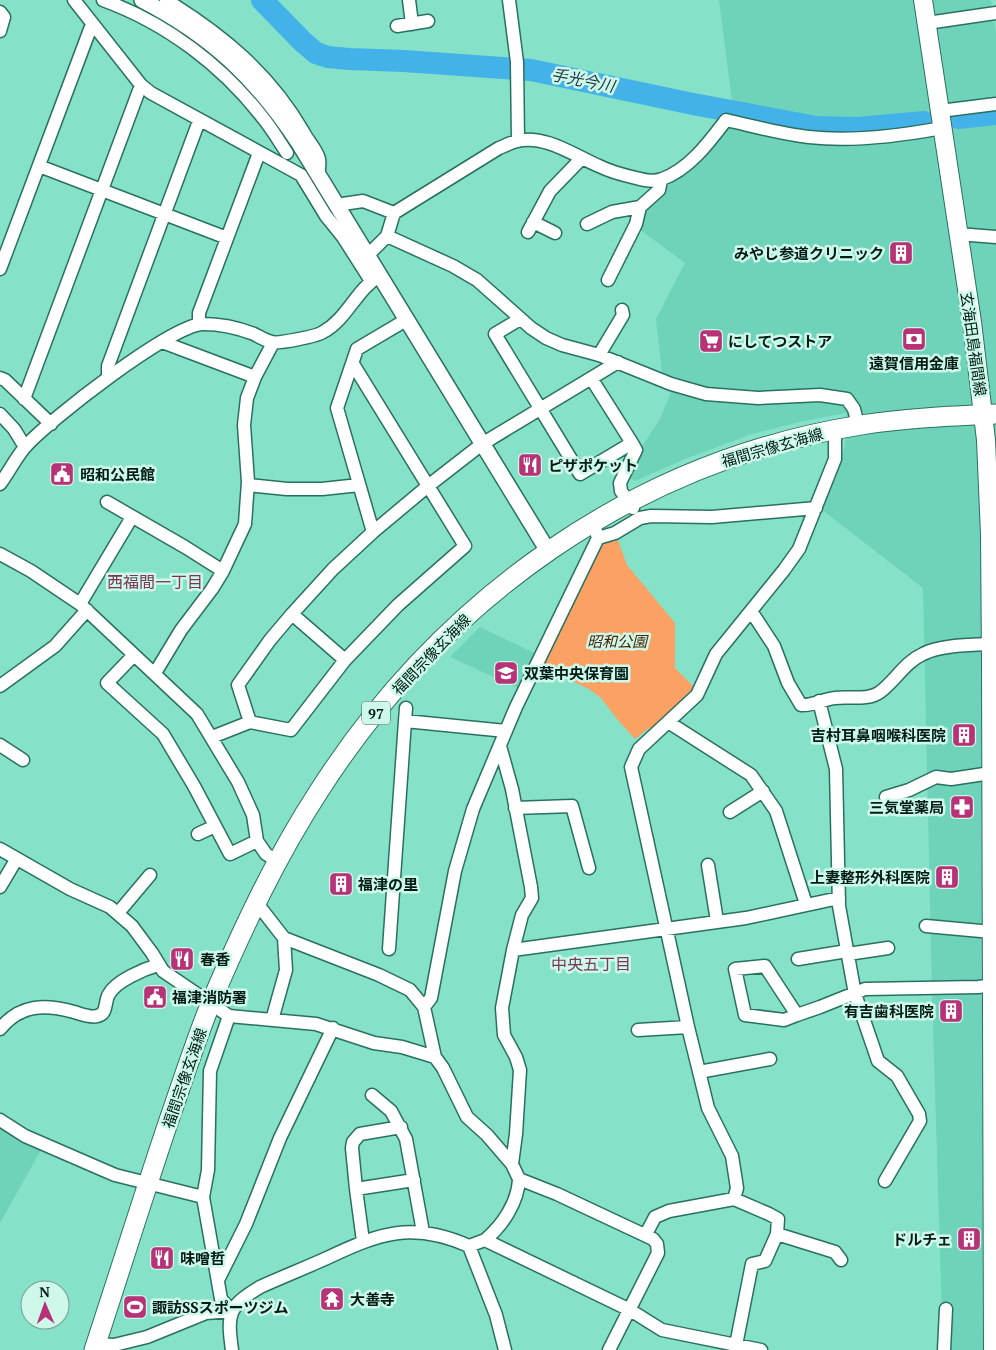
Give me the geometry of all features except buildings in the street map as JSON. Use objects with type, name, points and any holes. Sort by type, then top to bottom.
[{"type":"main road","name":"玄海田島福間線","points":[[923,0],[958,234],[990,414],[993,536],[991,773],[994,829],[992,932],[995,1154],[995,1271],[992,1350]]},
{"type":"main road","name":"福間宗像玄海線","points":[[95,1347],[148,1184],[211,1004],[256,902],[277,861],[319,790],[395,689],[426,656],[493,593],[548,551],[596,530],[629,501],[674,479],[771,445],[835,430],[895,420],[990,414]]},
{"type":"street","points":[[74,0],[141,85],[151,93],[301,175],[326,216],[406,320],[548,551]]},
{"type":"street","points":[[103,0],[156,25],[193,49],[220,72],[263,118],[293,144],[318,175],[367,256],[375,278]]},
{"type":"street","points":[[142,0],[197,32],[234,63],[257,86],[278,112],[293,144]]},
{"type":"street","points":[[166,0],[227,41],[264,78],[289,107],[320,160],[318,175]]},
{"type":"street","points":[[409,0],[412,24]]},
{"type":"street","points":[[509,0],[516,68],[518,141]]},
{"type":"street","points":[[0,12],[4,17],[0,30]]},
{"type":"street","points":[[927,24],[996,13]]},
{"type":"street","points":[[397,26],[428,21]]},
{"type":"street","points":[[0,269],[92,24]]},
{"type":"street","points":[[24,399],[141,85]]},
{"type":"street","points":[[367,256],[387,236],[394,213],[499,148],[518,141],[540,141],[552,144],[624,176],[643,180],[661,180],[678,170],[706,148],[726,120],[795,135],[838,138],[874,137],[996,104]]},
{"type":"street","points":[[108,378],[108,366],[199,120]]},
{"type":"street","points":[[273,161],[293,144]]},
{"type":"street","points":[[199,324],[199,314],[259,153]]},
{"type":"street","points":[[554,233],[531,227],[550,191],[582,158]]},
{"type":"street","points":[[39,166],[227,238]]},
{"type":"street","points":[[586,224],[612,212],[640,207],[659,190],[661,180]]},
{"type":"street","points":[[336,205],[363,201],[394,213]]},
{"type":"street","points":[[608,280],[636,224],[640,207]]},
{"type":"street","points":[[958,234],[996,237]]},
{"type":"street","points":[[387,236],[453,266],[477,280],[520,319],[546,338],[562,345],[618,362],[671,384],[706,394],[758,398],[820,396],[847,399],[854,409],[858,426]]},
{"type":"street","points":[[0,484],[25,447],[51,424],[87,393],[162,342],[199,324],[225,324],[272,343],[322,333],[337,322],[375,278]]},
{"type":"street","points":[[599,356],[623,315],[622,310]]},
{"type":"street","points":[[520,319],[495,334],[580,474],[632,443]]},
{"type":"street","points":[[373,532],[337,408],[358,349],[406,320]]},
{"type":"street","points":[[162,342],[255,377]]},
{"type":"street","points":[[155,673],[181,630],[212,589],[245,524],[248,485],[244,425],[247,398],[272,343]]},
{"type":"street","points":[[250,722],[238,685],[270,640],[333,569],[373,532],[482,444],[618,362]]},
{"type":"street","points":[[212,737],[250,722],[291,730],[345,660],[398,605],[465,546],[353,364]]},
{"type":"street","points":[[0,378],[5,380],[51,424]]},
{"type":"street","points":[[591,378],[636,450],[620,483],[621,491],[640,518]]},
{"type":"street","points":[[0,414],[25,447]]},
{"type":"street","points":[[734,1199],[737,1188],[732,1156],[708,1108],[688,1027],[632,767],[639,749],[697,695],[716,654],[784,570],[799,548],[834,459],[835,430]]},
{"type":"street","points":[[248,485],[286,489],[322,489],[359,485]]},
{"type":"street","points":[[107,502],[185,547],[222,571]]},
{"type":"street","points":[[424,1007],[431,998],[455,871],[473,809],[596,530],[615,533],[640,518],[712,516],[816,508]]},
{"type":"street","points":[[0,686],[55,646],[84,607],[132,517]]},
{"type":"street","points":[[0,554],[32,572],[84,607],[196,714],[212,737],[238,782],[253,815],[257,841],[266,854],[277,861]]},
{"type":"street","points":[[751,611],[774,646],[788,683],[801,705],[835,698],[874,695],[880,692],[896,675],[922,654],[938,649],[993,655]]},
{"type":"street","points":[[292,614],[345,660]]},
{"type":"street","points":[[134,656],[107,683],[163,734],[194,786],[230,854],[257,841]]},
{"type":"street","points":[[819,701],[836,769],[839,898],[855,994],[878,1061],[897,1076],[919,1114],[920,1121],[885,1181]]},
{"type":"street","points":[[389,949],[405,715],[506,732]]},
{"type":"street","points":[[668,722],[751,775],[776,811],[806,904]]},
{"type":"street","points":[[0,745],[23,760]]},
{"type":"street","points":[[500,746],[515,808],[532,898],[522,915],[502,1008],[504,1036],[516,1057],[520,1070],[512,1164]]},
{"type":"street","points":[[886,797],[909,790],[936,777],[951,779],[991,773]]},
{"type":"street","points":[[730,812],[763,791]]},
{"type":"street","points":[[515,808],[572,806],[589,868]]},
{"type":"street","points":[[198,834],[215,826]]},
{"type":"street","points":[[0,849],[16,860],[70,889],[110,907],[118,913],[142,940],[163,971],[229,1016],[316,1024],[374,1043],[402,1047],[435,1057]]},
{"type":"street","points":[[0,887],[16,860]]},
{"type":"street","points":[[708,865],[717,922]]},
{"type":"street","points":[[118,913],[150,875]]},
{"type":"street","points":[[513,950],[746,918],[839,898]]},
{"type":"street","points":[[232,1350],[230,1321],[232,1311],[237,1302],[260,1287],[363,1241],[389,1234],[423,1232],[451,1238],[469,1246],[485,1240],[491,1235],[514,1203],[519,1179],[512,1164],[467,1117],[443,1068],[435,1057],[424,1007],[410,990],[379,975],[284,938],[256,902]]},
{"type":"street","points":[[926,926],[992,932]]},
{"type":"street","points":[[272,1020],[286,970],[284,938]]},
{"type":"street","points":[[798,959],[888,948]]},
{"type":"street","points":[[0,1029],[8,1019],[17,1013],[41,1007],[56,1007],[98,1016],[103,1013],[107,1005],[108,995],[115,987],[141,970],[158,965]]},
{"type":"street","points":[[797,1015],[765,966],[735,969],[745,1015],[784,1020],[820,1008],[865,989],[994,985]]},
{"type":"street","points":[[229,1016],[210,1071],[208,1170],[203,1198],[221,1299],[232,1311]]},
{"type":"street","points":[[638,1030],[688,1027]]},
{"type":"street","points":[[218,1280],[246,1224],[280,1138],[332,1028]]},
{"type":"street","points":[[699,1072],[770,1059]]},
{"type":"street","points":[[372,1095],[391,1111],[401,1127],[406,1140],[423,1232]]},
{"type":"street","points":[[0,1120],[25,1136],[115,1174],[203,1198]]},
{"type":"street","points":[[363,1241],[352,1148],[356,1137],[360,1134],[401,1127]]},
{"type":"street","points":[[519,1179],[646,1234],[657,1244],[658,1253],[609,1350]]},
{"type":"street","points":[[356,1189],[414,1180]]},
{"type":"street","points":[[646,1234],[655,1217],[670,1211],[734,1199],[778,1219],[777,1234],[765,1261],[752,1264],[736,1345]]},
{"type":"street","points":[[777,1234],[834,1252],[841,1260]]},
{"type":"street","points":[[485,1240],[630,1310],[662,1330],[761,1350]]},
{"type":"street","points":[[469,1246],[496,1315],[505,1350]]},
{"type":"street","points":[[944,1350],[946,1309]]},
{"type":"street","points":[[95,1347],[139,1339],[206,1313],[232,1311]]},
{"type":"shaded area","points":[[719,0],[991,0],[996,33],[996,1350],[943,1350],[932,993],[923,588],[821,509],[845,446],[846,413],[752,434],[685,459],[635,481],[627,477],[641,448],[660,419],[672,390],[662,373],[656,319],[685,263],[639,229],[645,207],[704,153],[730,126],[734,117]]},
{"type":"shaded area","name":"双葉中央保育園","points":[[480,627],[536,654],[520,689],[450,657]]},
{"type":"shaded area","points":[[0,1125],[42,1148],[0,1223]]},
{"type":"green space","name":"昭和公園","points":[[617,538],[627,565],[675,623],[675,668],[694,687],[654,728],[649,728],[635,739],[601,698],[589,689],[542,667],[601,543]]},
{"type":"waterway","name":"手光今川","points":[[262,0],[303,42],[316,53],[328,57],[531,70],[693,104],[816,127],[858,128],[924,122]]},
{"type":"waterway","name":"手光今川","points":[[958,118],[996,114]]},
{"type":"place","name":"みやじ参道クリニック","points":[[901,253]]},
{"type":"place","name":"遠賀信用金庫","points":[[914,339]]},
{"type":"place","name":"にしてつストア","points":[[711,341]]},
{"type":"place","name":"ピザポケット","points":[[530,465]]},
{"type":"place","name":"昭和公民館","points":[[62,474]]},
{"type":"place","name":"双葉中央保育園","points":[[506,673]]},
{"type":"place","name":"吉村耳鼻咽喉科医院","points":[[964,735]]},
{"type":"place","name":"三気堂薬局","points":[[962,807]]},
{"type":"place","name":"上妻整形外科医院","points":[[947,877]]},
{"type":"place","name":"福津の里","points":[[341,884]]},
{"type":"place","name":"春香","points":[[182,959]]},
{"type":"place","name":"福津消防署","points":[[155,997]]},
{"type":"place","name":"有吉歯科医院","points":[[951,1011]]},
{"type":"place","name":"ドルチェ","points":[[969,1239]]},
{"type":"place","name":"味噌哲","points":[[162,1258]]},
{"type":"place","name":"大善寺","points":[[332,1299]]},
{"type":"place","name":"諏訪SSスポーツジム","points":[[135,1307]]},
{"type":"district","name":"西福間一丁目","points":[[155,582]]},
{"type":"district","name":"中央五丁目","points":[[591,964]]}]
